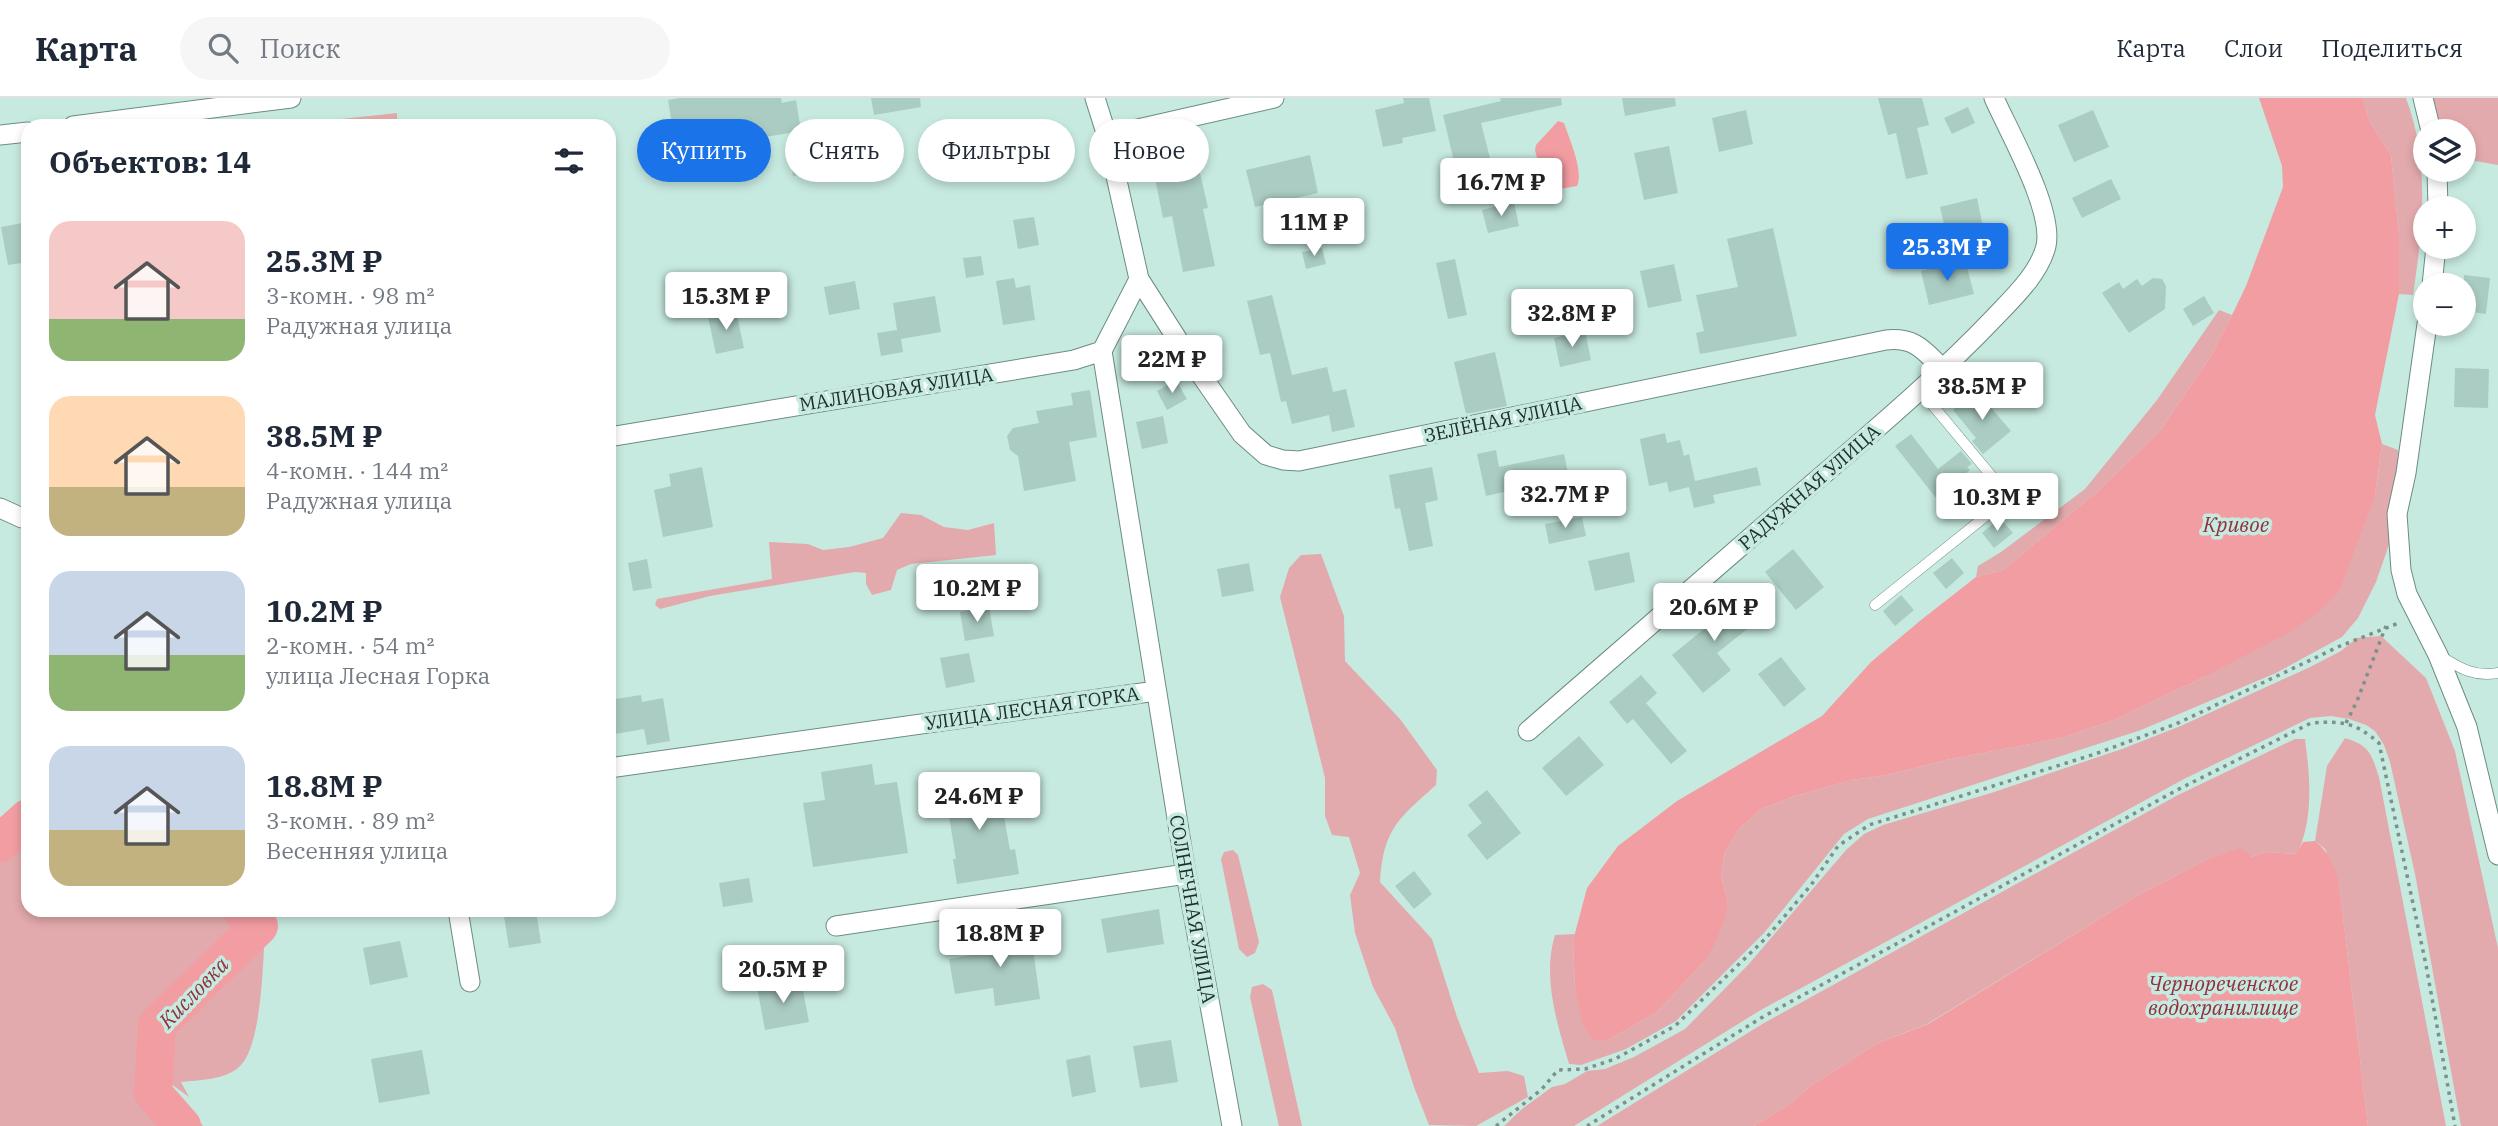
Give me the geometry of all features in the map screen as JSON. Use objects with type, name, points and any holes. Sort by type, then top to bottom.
[{"type":"street","points":[[128,119],[291,98]]},
{"type":"street","name":"ЗЕЛЁНАЯ УЛИЦА","points":[[1095,98],[1102,119]]},
{"type":"street","points":[[1182,119],[1274,98]]},
{"type":"street","name":"РАДУЖНАЯ УЛИЦА","points":[[1528,732],[1943,369],[2013,298],[2037,267],[2047,234],[2040,201],[1993,98]]},
{"type":"street","points":[[2423,98],[2428,119]]},
{"type":"street","points":[[0,135],[21,133]]},
{"type":"street","name":"ЗЕЛЁНАЯ УЛИЦА","points":[[1117,182],[1139,279],[1242,434],[1266,454],[1283,460],[1299,461],[1886,340],[1901,338],[1915,343],[1943,369]]},
{"type":"street","points":[[1102,351],[1139,279]]},
{"type":"street","points":[[2425,336],[2406,473],[2397,514],[2400,570],[2417,618],[2438,655],[2467,727],[2498,855]]},
{"type":"street","name":"МАЛИНОВАЯ УЛИЦА","points":[[616,435],[1074,360],[1102,351]]},
{"type":"street","name":"УЛИЦА ЛЕСНАЯ ГОРКА","points":[[616,767],[1156,691],[1102,351]]},
{"type":"street","points":[[0,508],[21,516]]},
{"type":"street","name":"СОЛНЕЧНАЯ УЛИЦА","points":[[1156,691],[1232,1126]]},
{"type":"street","points":[[836,926],[1186,874]]},
{"type":"street","points":[[459,917],[470,982]]},
{"type":"lane","points":[[1920,390],[2009,497]]},
{"type":"lane","points":[[1875,605],[2022,487]]},
{"type":"lane","points":[[2438,655],[2470,673],[2498,673]]},
{"type":"path","points":[[1496,1126],[1542,1088],[1558,1070],[1585,1069],[1615,1059],[1675,1026],[1767,937],[1811,885],[1838,846],[1869,825],[2095,754],[2176,724],[2386,626],[2417,618]]},
{"type":"path","points":[[2346,723],[2386,626]]},
{"type":"path","points":[[1587,1126],[1761,1018],[2177,790],[2311,723],[2346,723],[2362,728],[2379,743],[2426,965],[2455,1126]]},
{"type":"shaded area","points":[[2363,98],[2406,98],[2413,119],[2413,182],[2421,182],[2422,196],[2413,196],[2413,259],[2418,259],[2416,273],[2413,273],[2413,295],[2399,294],[2399,235],[2391,155],[2369,120]]},
{"type":"shaded area","points":[[2426,98],[2498,98],[2498,165],[2476,161],[2476,119],[2436,119]]},
{"type":"shaded area","points":[[397,113],[397,119],[341,119]]},
{"type":"shaded area","points":[[2219,310],[2232,315],[2211,356],[2159,432],[2097,492],[2003,570],[1976,577],[1978,566],[2085,489],[2157,400]]},
{"type":"shaded area","points":[[2382,444],[2398,450],[2397,493],[2391,539],[2376,582],[2358,618],[2342,637],[2276,673],[2141,730],[1868,819],[1844,834],[1764,933],[1676,1021],[1626,1049],[1581,1065],[1569,1064],[1556,1016],[1551,983],[1551,951],[1555,935],[1575,934],[1575,990],[1606,1041],[1656,1013],[1702,964],[1728,904],[1721,875],[1725,852],[1739,829],[1761,809],[1852,780],[2061,738],[2114,720],[2204,677],[2375,495]]},
{"type":"shaded area","points":[[901,513],[921,515],[944,527],[968,530],[994,523],[996,555],[911,564],[897,570],[891,590],[872,595],[866,584],[866,573],[855,572],[710,596],[660,609],[655,605],[657,599],[772,579],[769,542],[808,544],[823,550],[849,547],[883,538]]},
{"type":"shaded area","points":[[1321,554],[1344,616],[1345,661],[1400,719],[1437,770],[1436,785],[1403,816],[1389,837],[1380,882],[1432,939],[1457,1017],[1479,1073],[1508,1071],[1524,1076],[1528,1097],[1476,1126],[1429,1125],[1395,1028],[1373,987],[1355,933],[1350,895],[1360,873],[1349,837],[1332,835],[1325,816],[1325,778],[1280,597],[1289,568],[1301,555]]},
{"type":"shaded area","points":[[2381,636],[2426,678],[2455,751],[2498,948],[2498,1126],[2461,1126],[2415,874],[2384,745],[2375,731],[2366,725],[2331,716],[2310,718],[2184,779],[1759,1011],[1574,1126],[1504,1126],[1552,1087],[1565,1084],[1587,1071],[1605,1069],[1634,1057],[1685,1029],[1748,965],[1846,850],[1864,834],[1883,825],[1991,793],[2122,749],[2183,725],[2308,668],[2341,651],[2357,638]]},
{"type":"shaded area","points":[[2345,738],[2365,748],[2379,777],[2446,1126],[2368,1126],[2339,883],[2325,849],[2315,841],[2327,766]]},
{"type":"shaded area","points":[[2295,739],[2305,739],[2309,782],[2306,826],[2297,854],[2265,852],[2251,857],[2204,861],[2135,897],[1927,1024],[1878,1043],[1754,1126],[1597,1126],[1764,1023],[2178,795]]},
{"type":"shaded area","points":[[21,830],[21,917],[240,917],[246,924],[216,950],[158,1016],[150,1032],[144,1061],[203,1126],[0,1126],[0,850]]},
{"type":"shaded area","points":[[1233,850],[1238,855],[1259,942],[1255,953],[1247,957],[1239,949],[1221,859],[1224,852]]},
{"type":"shaded area","points":[[265,930],[260,1003],[247,1057],[227,1075],[181,1082],[189,1097],[167,1081],[160,1068],[161,1033],[164,1023],[175,1011],[222,976]]},
{"type":"shaded area","points":[[1263,984],[1272,990],[1302,1126],[1279,1126],[1250,997],[1252,987]]},
{"type":"water","name":"Кривое","points":[[2259,98],[2363,98],[2369,120],[2391,155],[2399,235],[2399,294],[2375,415],[2382,444],[2375,495],[2339,592],[2321,610],[2288,633],[2114,720],[2061,738],[1852,780],[1761,809],[1739,829],[1725,852],[1721,875],[1728,904],[1714,945],[1702,964],[1656,1013],[1606,1041],[1593,1040],[1582,1022],[1575,989],[1573,941],[1587,888],[1618,846],[1677,801],[1822,716],[1871,662],[1976,577],[2003,570],[2097,492],[2159,432],[2211,356],[2232,315],[2246,286],[2283,187],[2282,166]]},
{"type":"water","points":[[1558,121],[1564,123],[1577,163],[1579,180],[1577,186],[1548,191],[1545,189],[1535,150],[1536,145]]},
{"type":"water","name":"Чернореченское водохранилище","points":[[2315,841],[2331,860],[2339,883],[2368,1126],[1754,1126],[1878,1043],[1928,1024],[2135,897],[2204,861],[2241,848],[2251,857],[2265,852],[2296,854],[2303,842]]},
{"type":"building","points":[[781,98],[782,103],[796,100],[799,119],[785,119],[785,134],[771,136],[771,119],[671,119],[668,100]]},
{"type":"building","points":[[871,98],[920,98],[921,107],[874,115]]},
{"type":"building","points":[[1403,98],[1429,98],[1436,131],[1402,138],[1403,143],[1383,147],[1375,110],[1404,103]]},
{"type":"building","points":[[1500,98],[1561,98],[1562,105],[1481,123],[1491,162],[1456,170],[1443,115],[1501,101]]},
{"type":"building","points":[[1622,98],[1675,98],[1676,106],[1625,116]]},
{"type":"building","points":[[1878,98],[1922,98],[1929,125],[1917,128],[1928,174],[1906,179],[1896,133],[1888,135]]},
{"type":"building","points":[[1968,107],[1975,123],[1952,134],[1944,118]]},
{"type":"building","points":[[1746,110],[1753,144],[1719,152],[1712,118]]},
{"type":"building","points":[[2093,110],[2109,147],[2074,162],[2058,125]]},
{"type":"building","points":[[1669,146],[1678,193],[1644,200],[1634,153]]},
{"type":"building","points":[[1310,155],[1318,193],[1255,207],[1246,170]]},
{"type":"building","points":[[2111,179],[2121,199],[2082,218],[2072,198]]},
{"type":"building","points":[[1156,182],[1202,182],[1208,208],[1203,209],[1215,266],[1183,272],[1172,216],[1163,218]]},
{"type":"building","points":[[1977,198],[1987,246],[1951,254],[1940,207]]},
{"type":"building","points":[[1514,202],[1519,226],[1488,233],[1482,210]]},
{"type":"building","points":[[1034,217],[1039,245],[1018,249],[1013,220]]},
{"type":"building","points":[[21,223],[21,263],[8,265],[1,227]]},
{"type":"building","points":[[1773,228],[1797,336],[1700,354],[1696,333],[1704,331],[1696,295],[1738,287],[1727,239]]},
{"type":"building","points":[[1322,248],[1326,264],[1306,269],[1302,252]]},
{"type":"building","points":[[981,256],[984,275],[966,278],[963,258]]},
{"type":"building","points":[[1455,259],[1467,315],[1448,319],[1436,263]]},
{"type":"building","points":[[1965,260],[1974,294],[1929,305],[1921,271]]},
{"type":"building","points":[[1674,264],[1682,301],[1648,308],[1640,271]]},
{"type":"building","points":[[2476,276],[2490,278],[2486,314],[2476,313]]},
{"type":"building","points":[[1014,278],[1016,288],[1030,285],[1035,320],[1003,325],[996,281]]},
{"type":"building","points":[[2153,278],[2162,279],[2166,286],[2165,309],[2129,333],[2102,293],[2119,282],[2123,289],[2137,279],[2142,286]]},
{"type":"building","points":[[855,281],[860,309],[829,315],[824,287]]},
{"type":"building","points":[[1272,295],[1292,375],[1327,367],[1333,392],[1346,389],[1355,427],[1332,432],[1329,415],[1292,424],[1286,401],[1281,402],[1270,353],[1260,355],[1247,301]]},
{"type":"building","points":[[935,296],[941,332],[901,339],[903,352],[881,356],[877,333],[897,330],[893,303]]},
{"type":"building","points":[[2204,296],[2214,313],[2193,326],[2183,309]]},
{"type":"building","points":[[736,311],[744,348],[716,354],[708,317]]},
{"type":"building","points":[[1585,331],[1591,360],[1560,367],[1554,338]]},
{"type":"building","points":[[1495,352],[1507,406],[1466,414],[1454,362]]},
{"type":"building","points":[[2455,368],[2489,369],[2488,408],[2454,407]]},
{"type":"building","points":[[1176,380],[1187,399],[1167,410],[1157,391]]},
{"type":"building","points":[[1090,390],[1097,437],[1069,442],[1076,481],[1024,491],[1018,456],[1010,450],[1007,436],[1013,428],[1039,423],[1036,411],[1073,405],[1071,393]]},
{"type":"building","points":[[1976,390],[2011,431],[1983,454],[1972,441],[1976,438],[1953,410]]},
{"type":"building","points":[[1163,416],[1168,443],[1142,449],[1136,422]]},
{"type":"building","points":[[1665,433],[1667,443],[1680,440],[1684,456],[1689,454],[1695,481],[1757,467],[1761,485],[1713,495],[1715,503],[1694,508],[1689,487],[1669,492],[1667,482],[1649,486],[1640,439]]},
{"type":"building","points":[[1911,434],[1938,469],[1961,451],[1972,464],[1967,467],[1970,470],[1936,498],[1895,446]]},
{"type":"building","points":[[1496,450],[1499,467],[1564,454],[1571,487],[1524,497],[1522,488],[1486,496],[1477,454]]},
{"type":"building","points":[[702,467],[713,527],[663,537],[654,490],[671,486],[669,474]]},
{"type":"building","points":[[1432,467],[1438,500],[1425,503],[1433,546],[1409,551],[1400,508],[1395,509],[1389,475]]},
{"type":"building","points":[[1582,517],[1586,536],[1549,544],[1545,524]]},
{"type":"building","points":[[2000,518],[2013,533],[1994,548],[1982,533]]},
{"type":"building","points":[[1793,549],[1824,587],[1796,610],[1765,572]]},
{"type":"building","points":[[1629,552],[1635,582],[1595,591],[1588,561]]},
{"type":"building","points":[[1952,558],[1964,573],[1946,589],[1933,573]]},
{"type":"building","points":[[647,559],[652,588],[633,591],[628,563]]},
{"type":"building","points":[[1249,563],[1254,591],[1222,597],[1217,569]]},
{"type":"building","points":[[1729,591],[1755,623],[1717,653],[1731,670],[1703,693],[1672,655],[1715,620],[1706,608]]},
{"type":"building","points":[[1901,595],[1914,610],[1895,626],[1883,611]]},
{"type":"building","points":[[989,607],[994,636],[965,641],[960,612]]},
{"type":"building","points":[[969,653],[975,682],[946,688],[940,658]]},
{"type":"building","points":[[1781,657],[1806,689],[1784,707],[1758,674]]},
{"type":"building","points":[[1641,675],[1657,693],[1646,703],[1687,751],[1671,764],[1633,719],[1627,724],[1609,702]]},
{"type":"building","points":[[641,695],[642,702],[663,698],[670,741],[647,745],[644,729],[616,734],[616,699]]},
{"type":"building","points":[[1579,736],[1604,765],[1566,796],[1542,768]]},
{"type":"building","points":[[872,764],[875,785],[897,782],[908,853],[813,867],[803,803],[825,800],[821,772]]},
{"type":"building","points":[[997,777],[1010,850],[1015,849],[1019,874],[957,884],[953,859],[956,859],[944,786]]},
{"type":"building","points":[[1487,790],[1521,833],[1487,860],[1467,835],[1482,823],[1468,805]]},
{"type":"building","points":[[1414,871],[1432,894],[1414,909],[1395,886]]},
{"type":"building","points":[[749,878],[753,902],[723,907],[719,883]]},
{"type":"building","points":[[1159,909],[1164,944],[1107,953],[1101,919]]},
{"type":"building","points":[[504,917],[537,917],[541,943],[509,948]]},
{"type":"building","points":[[1030,928],[1040,999],[995,1006],[993,988],[955,994],[949,959],[988,952],[985,934]]},
{"type":"building","points":[[400,941],[408,977],[370,985],[363,948]]},
{"type":"building","points":[[801,980],[809,1022],[765,1030],[757,987]]},
{"type":"building","points":[[1171,1040],[1178,1082],[1140,1088],[1133,1046]]},
{"type":"building","points":[[422,1050],[430,1094],[379,1103],[371,1059]]},
{"type":"building","points":[[1090,1055],[1096,1092],[1072,1097],[1066,1060]]},
{"type":"waterway","name":"Кисловка","points":[[0,843],[21,824]]},
{"type":"waterway","name":"Кисловка","points":[[182,1126],[153,1093],[157,1025],[259,926],[249,917]]}]
